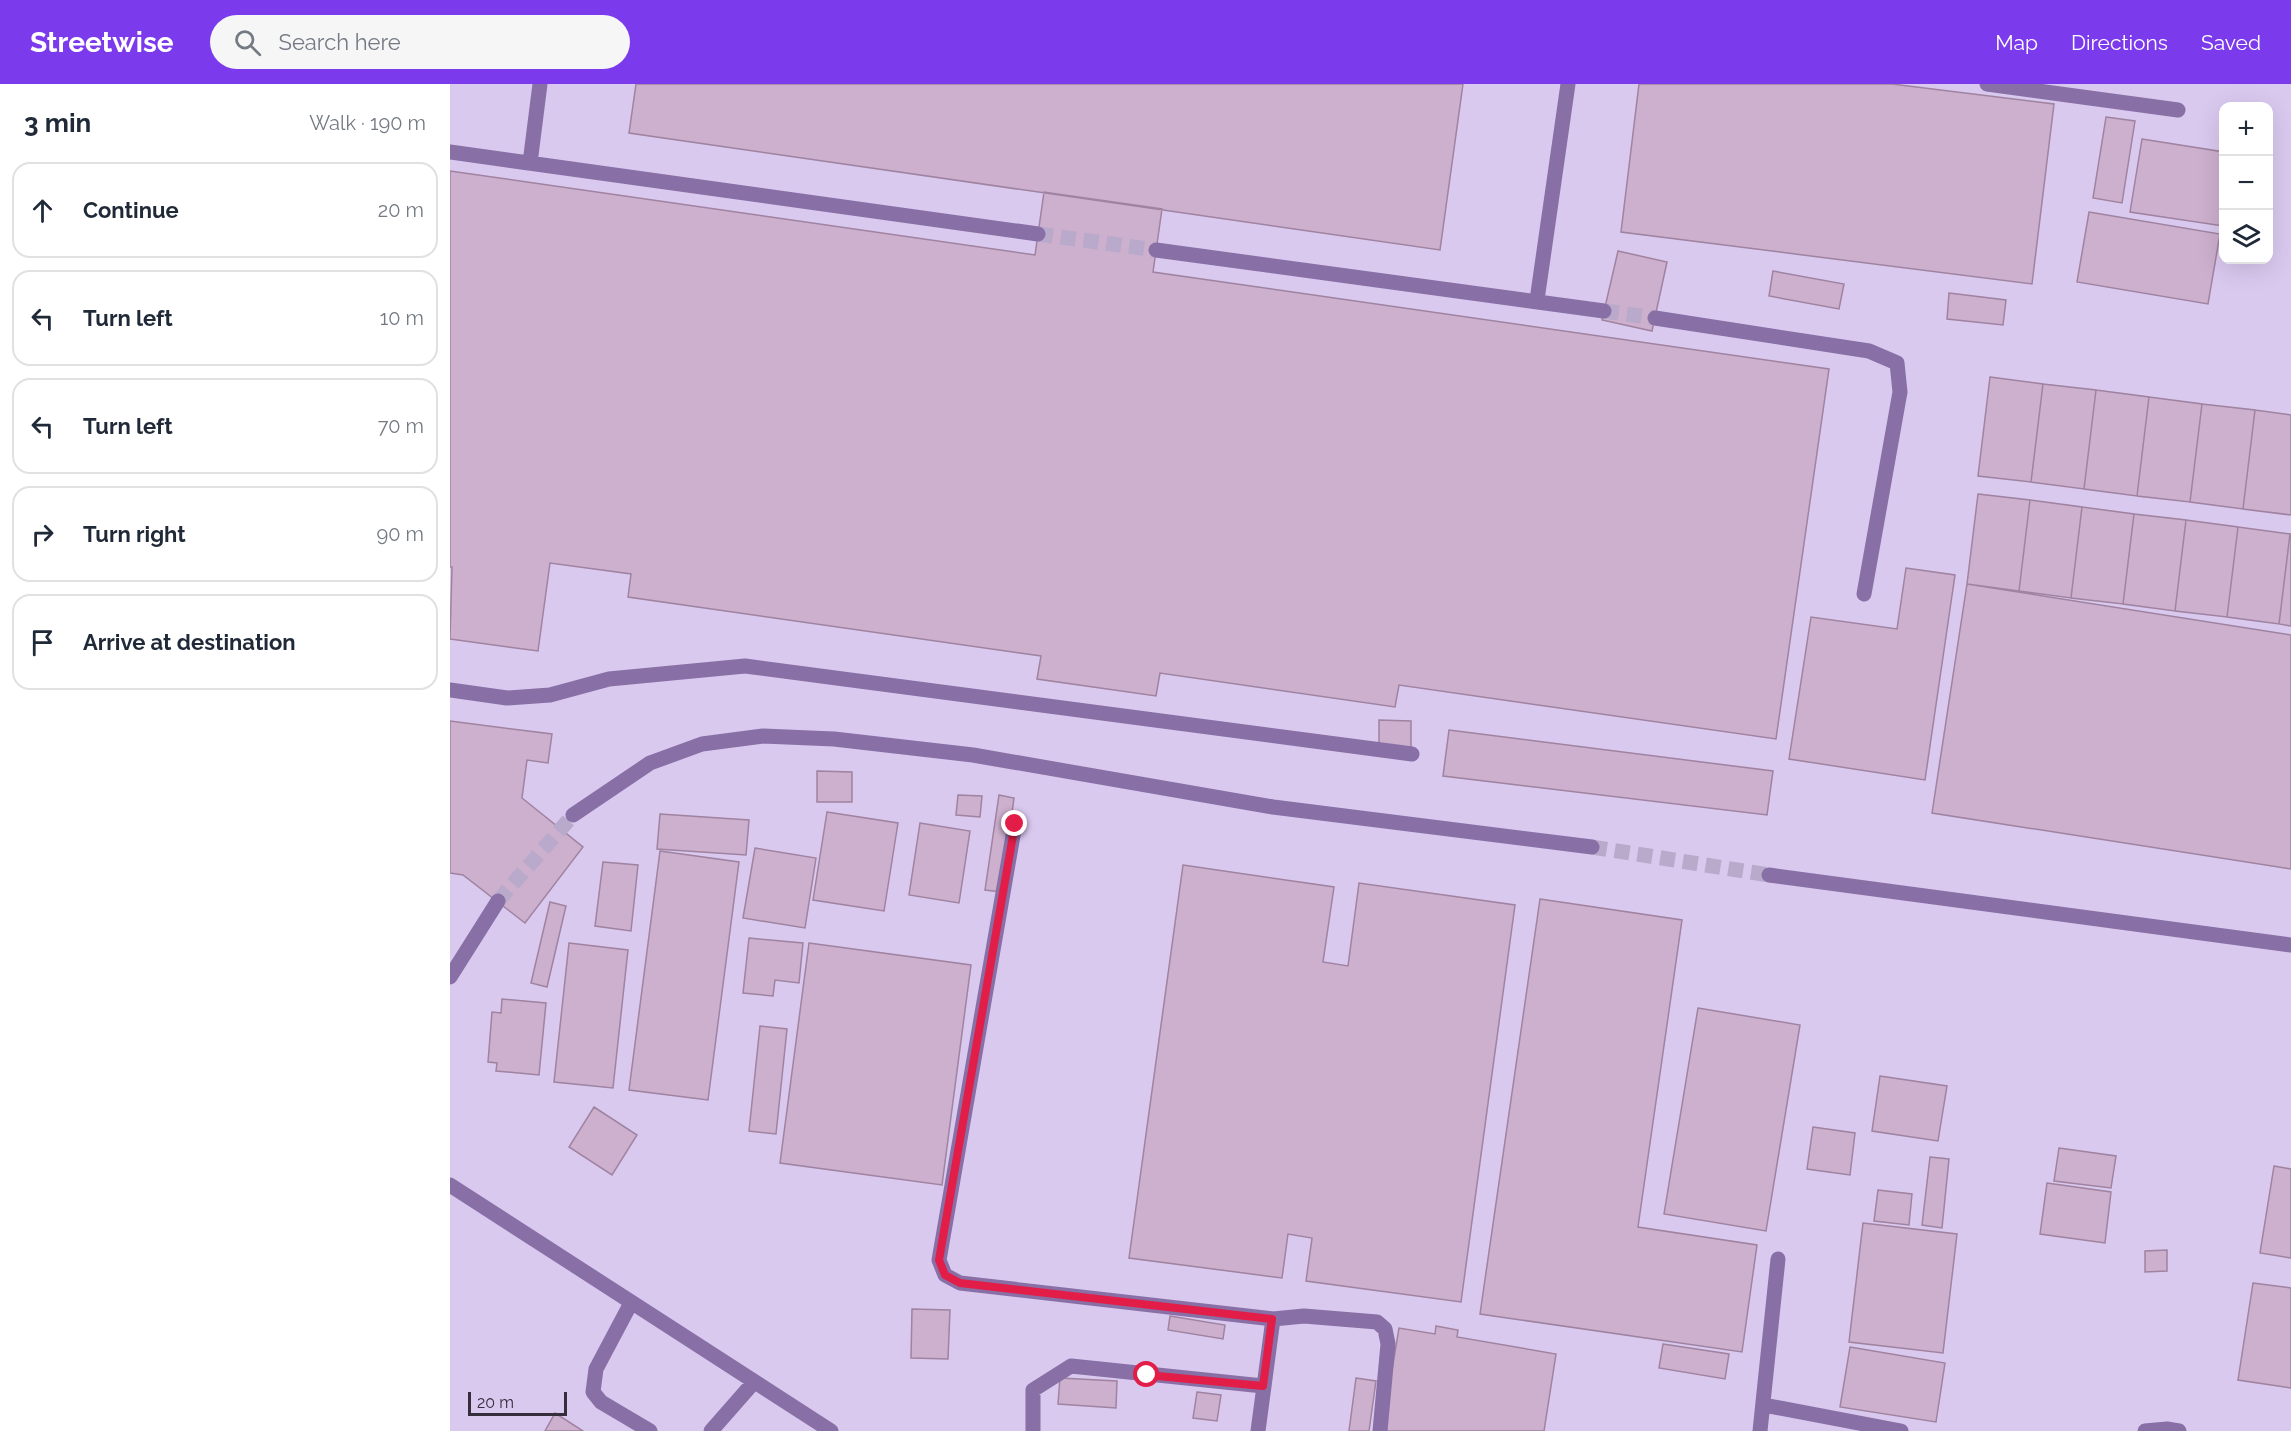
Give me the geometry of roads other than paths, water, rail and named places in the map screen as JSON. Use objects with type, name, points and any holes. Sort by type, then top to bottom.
[{"type":"lane","points":[[530,163],[540,84]]},
{"type":"lane","points":[[1537,300],[1568,84]]},
{"type":"lane","points":[[1987,84],[2178,110]]},
{"type":"lane","points":[[450,152],[1038,234]]},
{"type":"lane","points":[[1156,250],[1537,300],[1604,311]]},
{"type":"lane","points":[[1655,318],[1869,351],[1897,363],[1900,392],[1864,594]]},
{"type":"lane","points":[[450,690],[507,698],[550,695],[609,679],[744,666],[1412,754]]},
{"type":"lane","points":[[573,814],[650,763],[702,744],[763,736],[834,739],[973,755],[1273,807],[1592,847]]},
{"type":"lane","points":[[1015,824],[939,1260],[945,1275],[960,1283],[1272,1319],[1304,1316],[1377,1322],[1385,1329],[1388,1344],[1380,1431]]},
{"type":"lane","points":[[1769,875],[2291,945]]},
{"type":"lane","points":[[450,977],[498,901]]},
{"type":"lane","points":[[450,1185],[831,1431]]},
{"type":"lane","points":[[1760,1431],[1778,1259]]},
{"type":"lane","points":[[631,1303],[596,1369],[593,1392],[601,1402],[650,1431]]},
{"type":"lane","points":[[1258,1431],[1272,1319]]},
{"type":"lane","points":[[1033,1431],[1033,1390],[1071,1366],[1263,1386]]},
{"type":"lane","points":[[711,1431],[754,1382]]},
{"type":"lane","points":[[1764,1405],[1901,1431]]},
{"type":"lane","points":[[2145,1431],[2167,1429],[2179,1431]]},
{"type":"tunnel","points":[[1038,234],[1156,250]]},
{"type":"tunnel","points":[[1604,311],[1655,318]]},
{"type":"tunnel","points":[[498,901],[573,815]]},
{"type":"tunnel","points":[[1592,847],[1769,875]]}]
